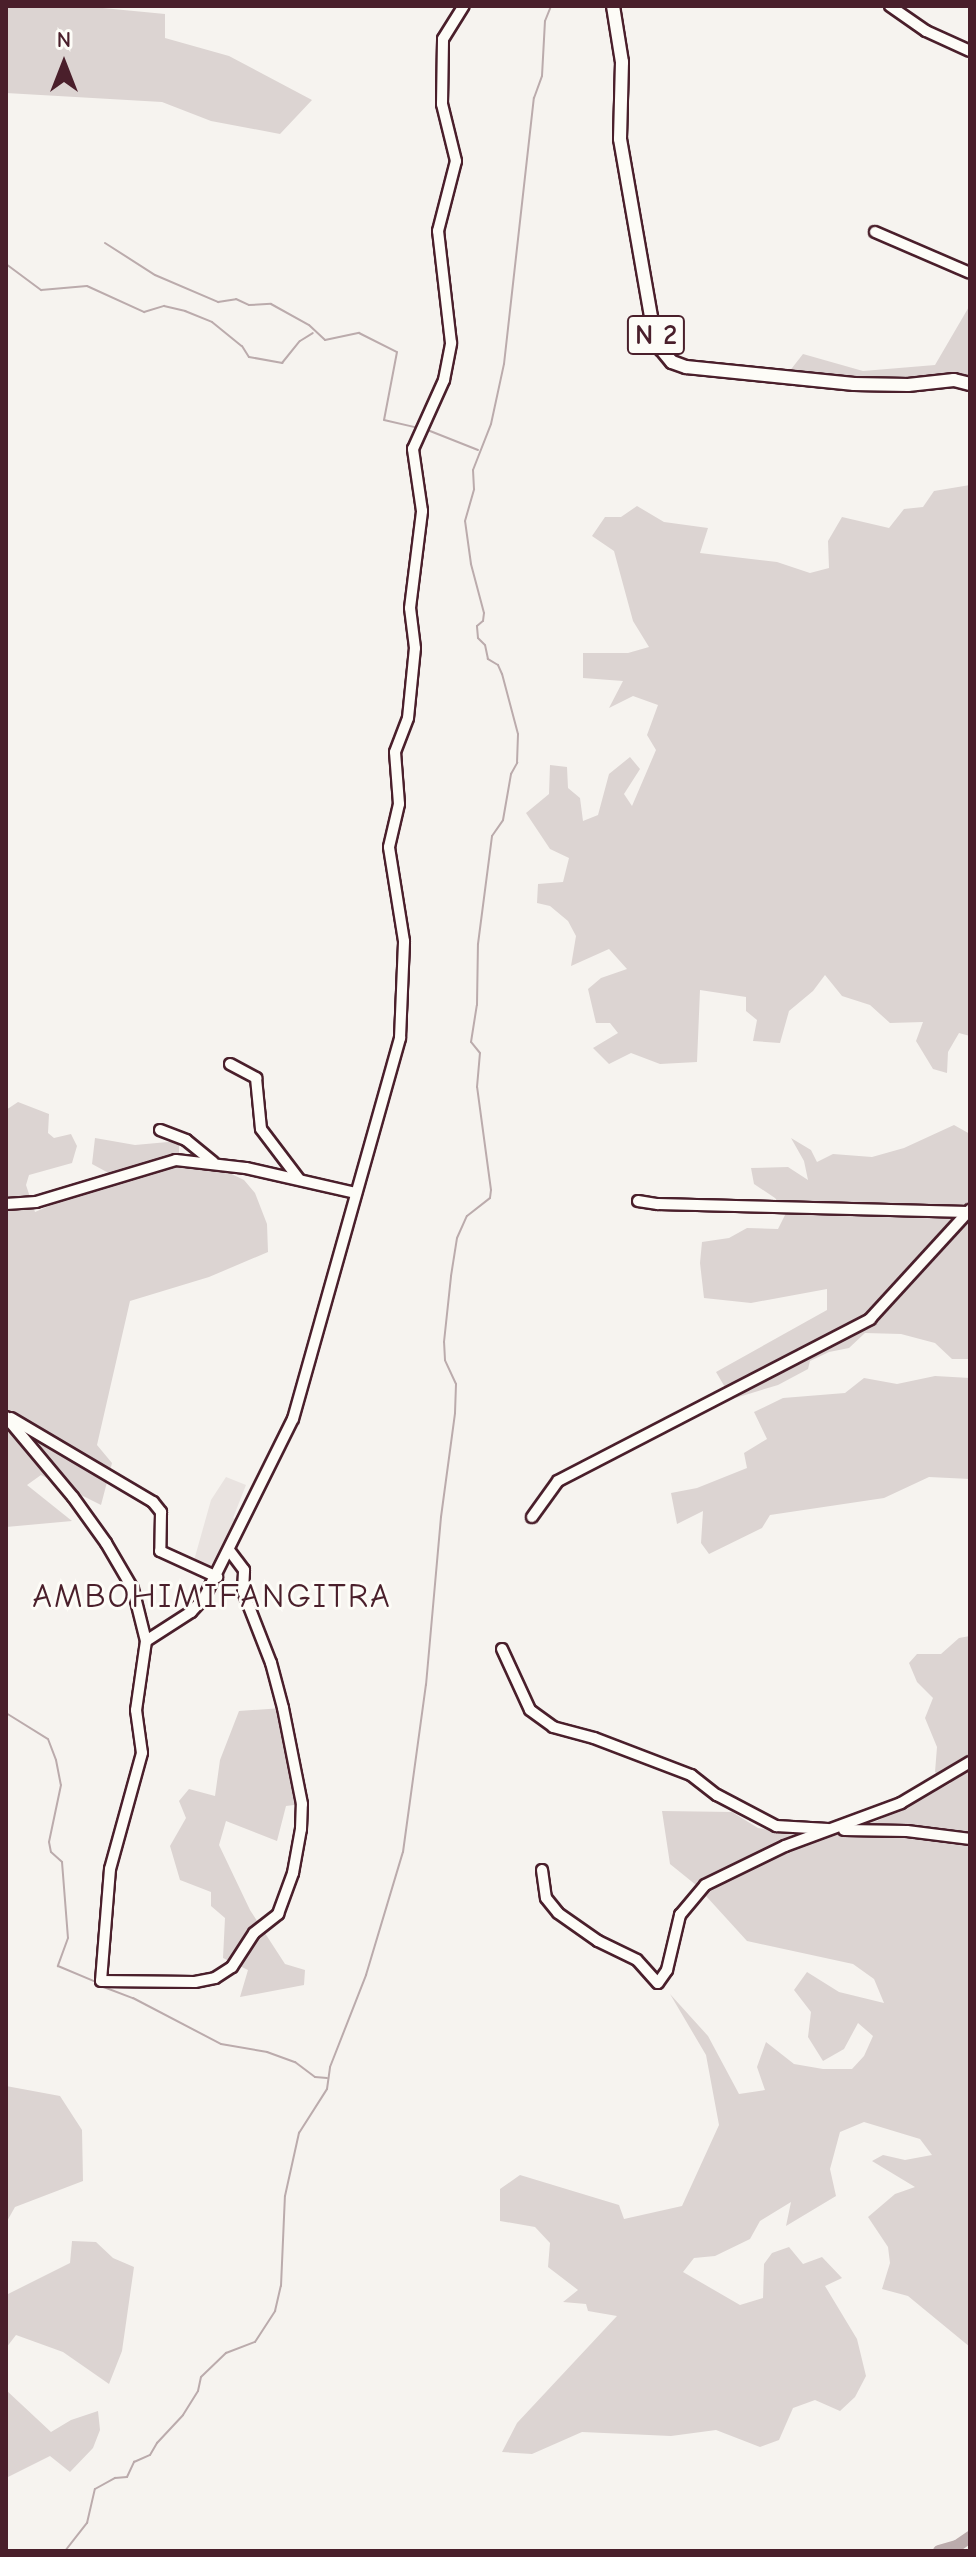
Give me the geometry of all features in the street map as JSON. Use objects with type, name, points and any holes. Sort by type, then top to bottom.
[{"type":"main road","name":"N 2","points":[[613,6],[622,62],[620,139],[644,257],[651,317],[661,349],[672,362],[686,367],[854,384],[908,385],[954,380],[970,384]]},
{"type":"street","points":[[146,1641],[191,1612],[217,1577],[293,1419],[400,1038],[404,941],[389,847],[399,804],[395,752],[408,718],[415,648],[410,608],[422,511],[413,449],[444,380],[451,343],[438,231],[456,161],[442,104],[443,39],[464,6]]},
{"type":"street","points":[[890,6],[926,31],[970,51]]},
{"type":"street","points":[[875,232],[970,273]]},
{"type":"street","points":[[230,1064],[256,1078],[261,1129],[299,1179]]},
{"type":"street","points":[[160,1130],[186,1140],[213,1162]]},
{"type":"street","points":[[6,1204],[36,1202],[176,1160],[213,1162],[356,1193]]},
{"type":"street","points":[[638,1201],[969,1211]]},
{"type":"street","points":[[532,1517],[558,1481],[870,1319],[969,1211]]},
{"type":"street","points":[[6,1416],[73,1497],[106,1543],[133,1589],[146,1641],[136,1710],[142,1753],[110,1869],[101,1981],[195,1982],[215,1978],[232,1967],[254,1933],[278,1914],[293,1873],[302,1804],[275,1678],[243,1591],[244,1570],[229,1550]]},
{"type":"street","points":[[6,1416],[153,1502],[161,1512],[160,1551],[217,1577]]},
{"type":"street","points":[[502,1649],[530,1710],[553,1727],[691,1775],[717,1795],[776,1826],[907,1831],[970,1839]]},
{"type":"street","points":[[542,1870],[546,1898],[558,1913],[598,1941],[637,1960],[658,1983],[667,1970],[680,1915],[705,1885],[785,1846],[837,1830],[901,1803],[970,1762]]},
{"type":"shaded area","points":[[6,6],[82,6],[165,14],[165,38],[229,56],[312,100],[280,134],[211,121],[162,102],[6,93]]},
{"type":"shaded area","points":[[970,305],[970,389],[785,377],[803,354],[863,371],[935,365]]},
{"type":"shaded area","points":[[970,485],[970,1036],[959,1033],[948,1052],[947,1073],[933,1069],[916,1041],[923,1022],[890,1023],[870,1005],[842,996],[825,975],[813,991],[789,1011],[780,1043],[753,1041],[757,1020],[746,1011],[746,997],[700,990],[697,1062],[660,1064],[631,1053],[609,1064],[593,1048],[618,1033],[610,1023],[596,1023],[588,989],[601,978],[627,969],[609,949],[571,966],[576,936],[568,921],[550,906],[537,903],[538,884],[563,882],[569,858],[550,849],[526,813],[549,794],[550,765],[567,767],[568,788],[580,798],[583,821],[598,815],[609,774],[630,757],[640,769],[624,794],[632,806],[656,750],[647,735],[658,705],[633,696],[609,708],[623,681],[583,678],[583,653],[628,653],[649,647],[633,621],[614,551],[592,536],[605,517],[621,517],[637,506],[664,522],[708,528],[700,553],[777,562],[810,573],[829,568],[828,541],[842,517],[889,528],[904,509],[923,507],[934,491]]},
{"type":"shaded area","points":[[18,1102],[49,1114],[48,1133],[54,1138],[71,1134],[77,1146],[72,1163],[29,1175],[26,1185],[35,1212],[116,1177],[92,1164],[95,1138],[135,1145],[179,1141],[179,1156],[209,1163],[244,1180],[255,1193],[267,1224],[268,1252],[209,1277],[130,1301],[97,1445],[112,1463],[101,1505],[41,1475],[27,1485],[72,1521],[6,1527],[6,1110]]},
{"type":"shaded area","points":[[954,1125],[970,1134],[970,1359],[952,1359],[935,1343],[901,1334],[865,1333],[849,1348],[829,1352],[810,1361],[808,1369],[778,1385],[732,1399],[716,1372],[827,1310],[827,1289],[751,1303],[704,1298],[700,1263],[702,1242],[729,1238],[747,1228],[778,1229],[786,1213],[775,1198],[754,1184],[751,1168],[788,1167],[808,1180],[804,1161],[791,1138],[811,1150],[817,1162],[833,1154],[872,1157],[904,1148]]},
{"type":"shaded area","points":[[935,1376],[970,1378],[970,1479],[929,1477],[884,1498],[770,1515],[762,1528],[709,1554],[701,1543],[703,1511],[677,1524],[671,1493],[697,1488],[747,1468],[744,1453],[767,1439],[754,1412],[783,1398],[845,1393],[864,1378],[897,1384]]},
{"type":"shaded area","points":[[226,1477],[246,1485],[214,1572],[193,1564],[211,1500]]},
{"type":"shaded area","points":[[970,1636],[970,2347],[908,2296],[882,2289],[890,2263],[888,2247],[868,2217],[895,2194],[915,2187],[872,2161],[883,2155],[905,2160],[932,2155],[920,2139],[864,2122],[840,2132],[830,2169],[836,2196],[786,2226],[791,2202],[760,2221],[750,2239],[715,2256],[694,2258],[683,2272],[740,2305],[763,2298],[764,2264],[772,2253],[789,2247],[803,2264],[822,2257],[842,2278],[825,2286],[857,2339],[866,2376],[855,2397],[840,2411],[815,2400],[793,2408],[779,2440],[760,2447],[716,2430],[671,2436],[582,2432],[532,2454],[502,2452],[517,2423],[617,2316],[588,2311],[586,2304],[563,2302],[578,2290],[548,2267],[550,2243],[535,2227],[500,2221],[500,2189],[520,2175],[619,2205],[624,2219],[682,2206],[719,2125],[706,2055],[670,1994],[708,2036],[739,2094],[765,2090],[757,2067],[766,2042],[794,2064],[823,2069],[852,2069],[864,2056],[873,2036],[858,2023],[844,2049],[823,2061],[808,2037],[811,2012],[794,1990],[807,1972],[839,1992],[884,2003],[874,1979],[853,1964],[747,1941],[696,1885],[670,1864],[662,1811],[732,1812],[758,1828],[803,1836],[877,1821],[951,1783],[935,1772],[937,1747],[925,1718],[933,1698],[917,1682],[909,1663],[917,1654],[941,1654],[959,1638]]},
{"type":"shaded area","points":[[283,1708],[302,1804],[286,1806],[277,1841],[226,1821],[219,1845],[250,1910],[285,1964],[305,1970],[304,1985],[240,1997],[248,1970],[223,1958],[225,1918],[211,1906],[211,1892],[180,1880],[170,1846],[186,1818],[179,1801],[189,1789],[215,1796],[220,1760],[239,1711]]},
{"type":"shaded area","points":[[6,2086],[60,2096],[82,2130],[83,2181],[15,2207],[6,2223]]},
{"type":"shaded area","points":[[72,2241],[96,2242],[113,2258],[134,2267],[122,2351],[109,2384],[63,2352],[16,2335],[6,2348],[6,2295],[70,2263]]},
{"type":"shaded area","points":[[6,2390],[51,2432],[71,2420],[98,2411],[100,2430],[93,2448],[70,2472],[50,2456],[6,2478]]},
{"type":"waterway","points":[[65,2551],[87,2523],[95,2489],[115,2478],[127,2477],[134,2462],[150,2455],[183,2415],[198,2391],[201,2377],[226,2353],[255,2342],[275,2311],[281,2286],[285,2196],[299,2133],[327,2089],[330,2067],[366,1975],[403,1852],[426,1685],[441,1517],[455,1413],[456,1384],[445,1360],[444,1342],[451,1276],[457,1238],[467,1216],[490,1198],[491,1190],[477,1087],[480,1053],[471,1042],[477,1005],[478,944],[492,836],[503,820],[511,774],[517,763],[518,734],[502,674],[498,665],[488,659],[485,645],[478,638],[477,626],[483,621],[484,613],[471,564],[465,521],[474,489],[473,470],[491,424],[504,364],[534,98],[542,76],[545,21],[551,6]]},
{"type":"waterway","points":[[105,243],[155,275],[218,302],[236,299],[249,305],[271,304],[309,325],[325,340],[359,333],[397,352],[384,420],[418,428]]},
{"type":"waterway","points":[[6,264],[41,290],[87,286],[144,312],[164,306],[185,311],[212,322],[242,346],[249,357],[282,363],[300,341],[313,333]]},
{"type":"waterway","points":[[425,429],[478,450]]},
{"type":"waterway","points":[[6,1713],[48,1739],[56,1760],[61,1785],[49,1842],[51,1852],[62,1862],[68,1938],[58,1966],[96,1982]]},
{"type":"waterway","points":[[101,1986],[133,1998],[221,2044],[267,2052],[295,2062],[315,2077],[327,2078]]},
{"type":"waterway","points":[[939,2551],[957,2546],[970,2537]]},
{"type":"district","name":"AMBOHIMIFANGITRA","points":[[212,1597]]}]
